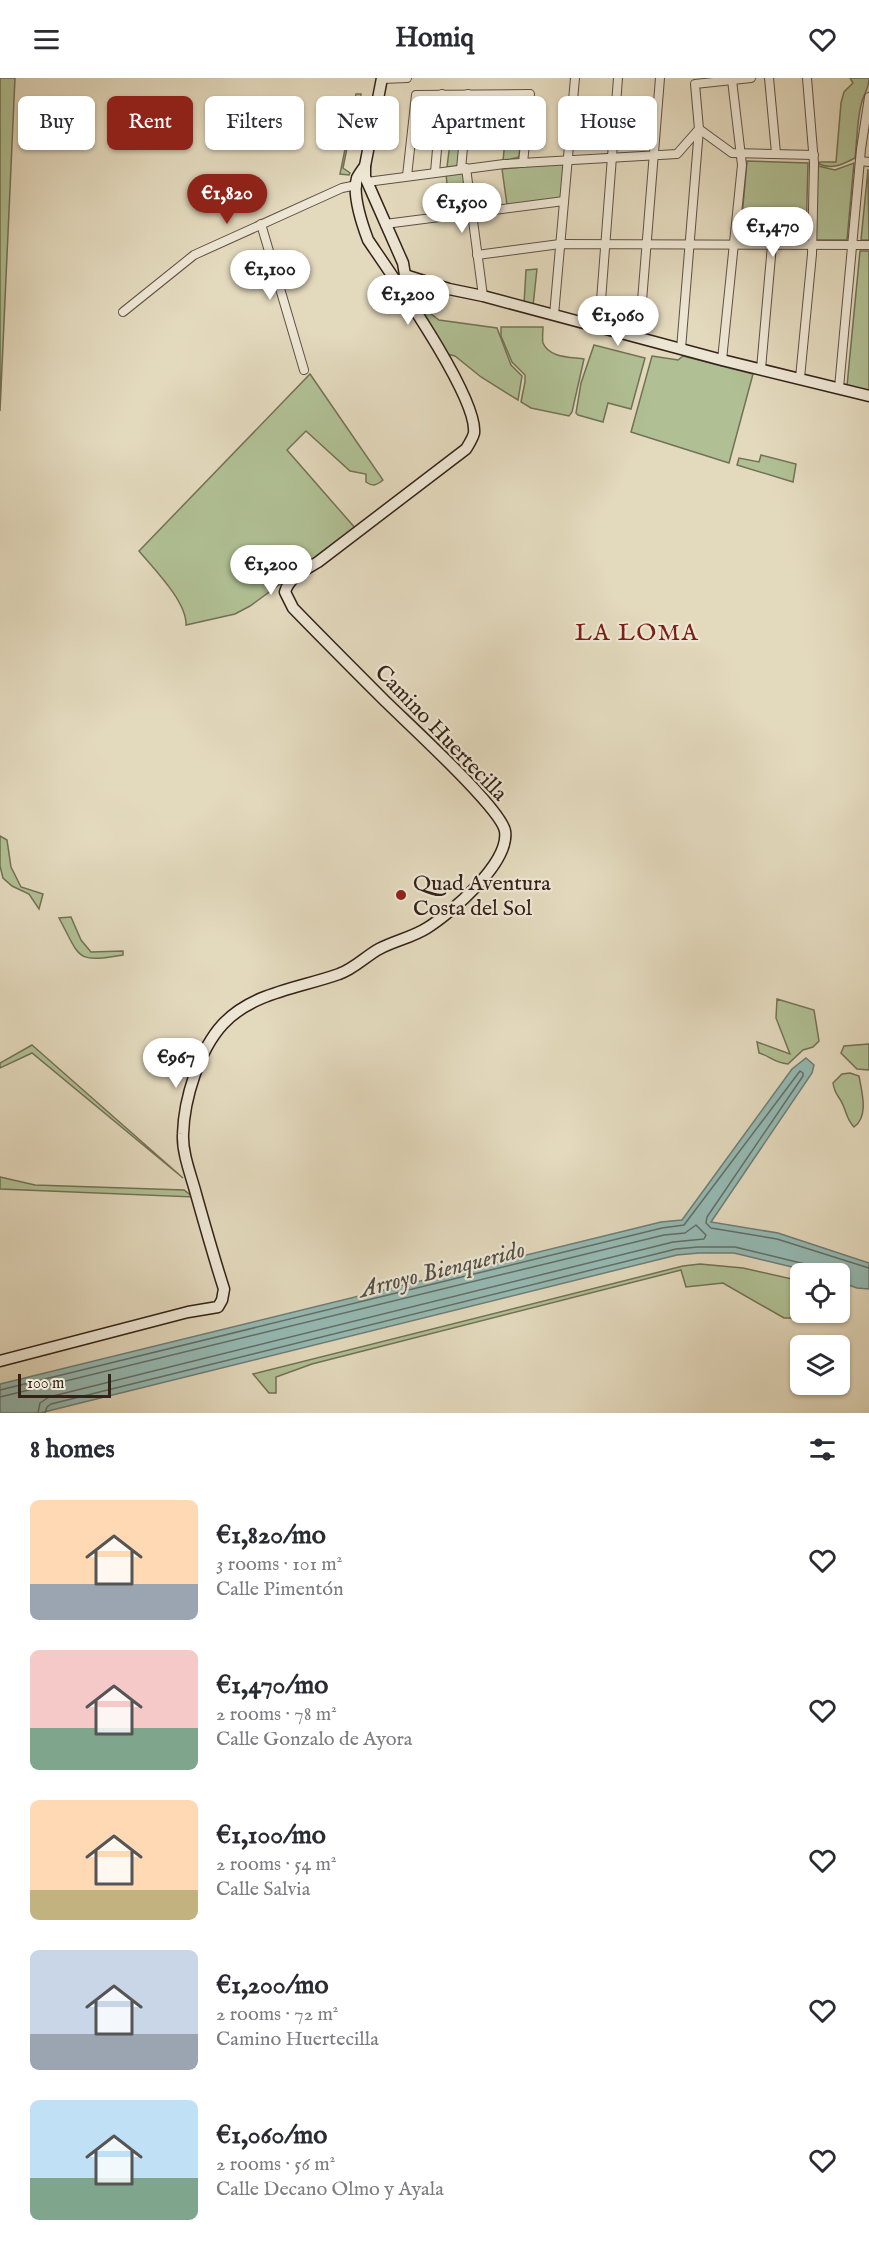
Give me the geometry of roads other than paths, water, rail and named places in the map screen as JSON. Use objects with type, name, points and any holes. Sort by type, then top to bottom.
[{"type":"street","points":[[400,278],[403,264],[385,224],[357,177],[365,166],[382,79],[407,78]]},
{"type":"street","points":[[554,315],[575,78]]},
{"type":"street","points":[[599,327],[618,78]]},
{"type":"street","points":[[639,338],[660,78]]},
{"type":"street","points":[[681,349],[699,129],[695,84],[715,80],[751,78]]},
{"type":"street","points":[[770,78],[776,153]]},
{"type":"street","points":[[800,378],[812,245],[814,155],[807,78]]},
{"type":"street","points":[[722,360],[742,165],[732,80]]},
{"type":"street","points":[[435,172],[442,94]]},
{"type":"street","points":[[468,94],[464,169],[483,296]]},
{"type":"street","points":[[407,176],[416,95],[530,94],[523,163]]},
{"type":"street","points":[[839,388],[865,112],[869,97]]},
{"type":"street","points":[[123,312],[194,255],[342,188],[435,172],[523,163],[677,154],[699,129]]},
{"type":"street","points":[[699,129],[732,153],[814,155]]},
{"type":"street","points":[[860,161],[869,162]]},
{"type":"street","points":[[362,183],[361,222],[368,240],[400,278],[483,296],[722,360],[869,396]]},
{"type":"street","points":[[385,224],[564,201]]},
{"type":"street","points":[[261,224],[304,370]]},
{"type":"street","points":[[477,255],[560,244],[869,245]]},
{"type":"street","points":[[761,369],[772,245]]},
{"type":"street","name":"Camino Huertecilla","points":[[0,1361],[188,1312],[218,1307],[224,1290],[188,1167],[183,1135],[189,1095],[201,1059],[223,1024],[245,1006],[270,994],[342,974],[378,949],[425,929],[461,902],[482,880],[504,844],[505,831],[496,814],[293,609],[285,592],[287,584],[293,578],[318,562],[466,449],[474,434],[470,411],[400,278]]},
{"type":"water","points":[[806,1058],[814,1065],[812,1073],[711,1222],[778,1233],[869,1263],[869,1289],[850,1286],[850,1263],[790,1263],[790,1266],[734,1253],[677,1255],[40,1413],[0,1413],[0,1384],[661,1222],[682,1220],[792,1069]]},
{"type":"place","name":"Quad Aventura Costa del Sol","points":[[401,895]]},
{"type":"district","name":"LA LOMA","points":[[637,632]]},
{"type":"water label","name":"Arroyo Bienquerido","points":[[442,1269]]}]
